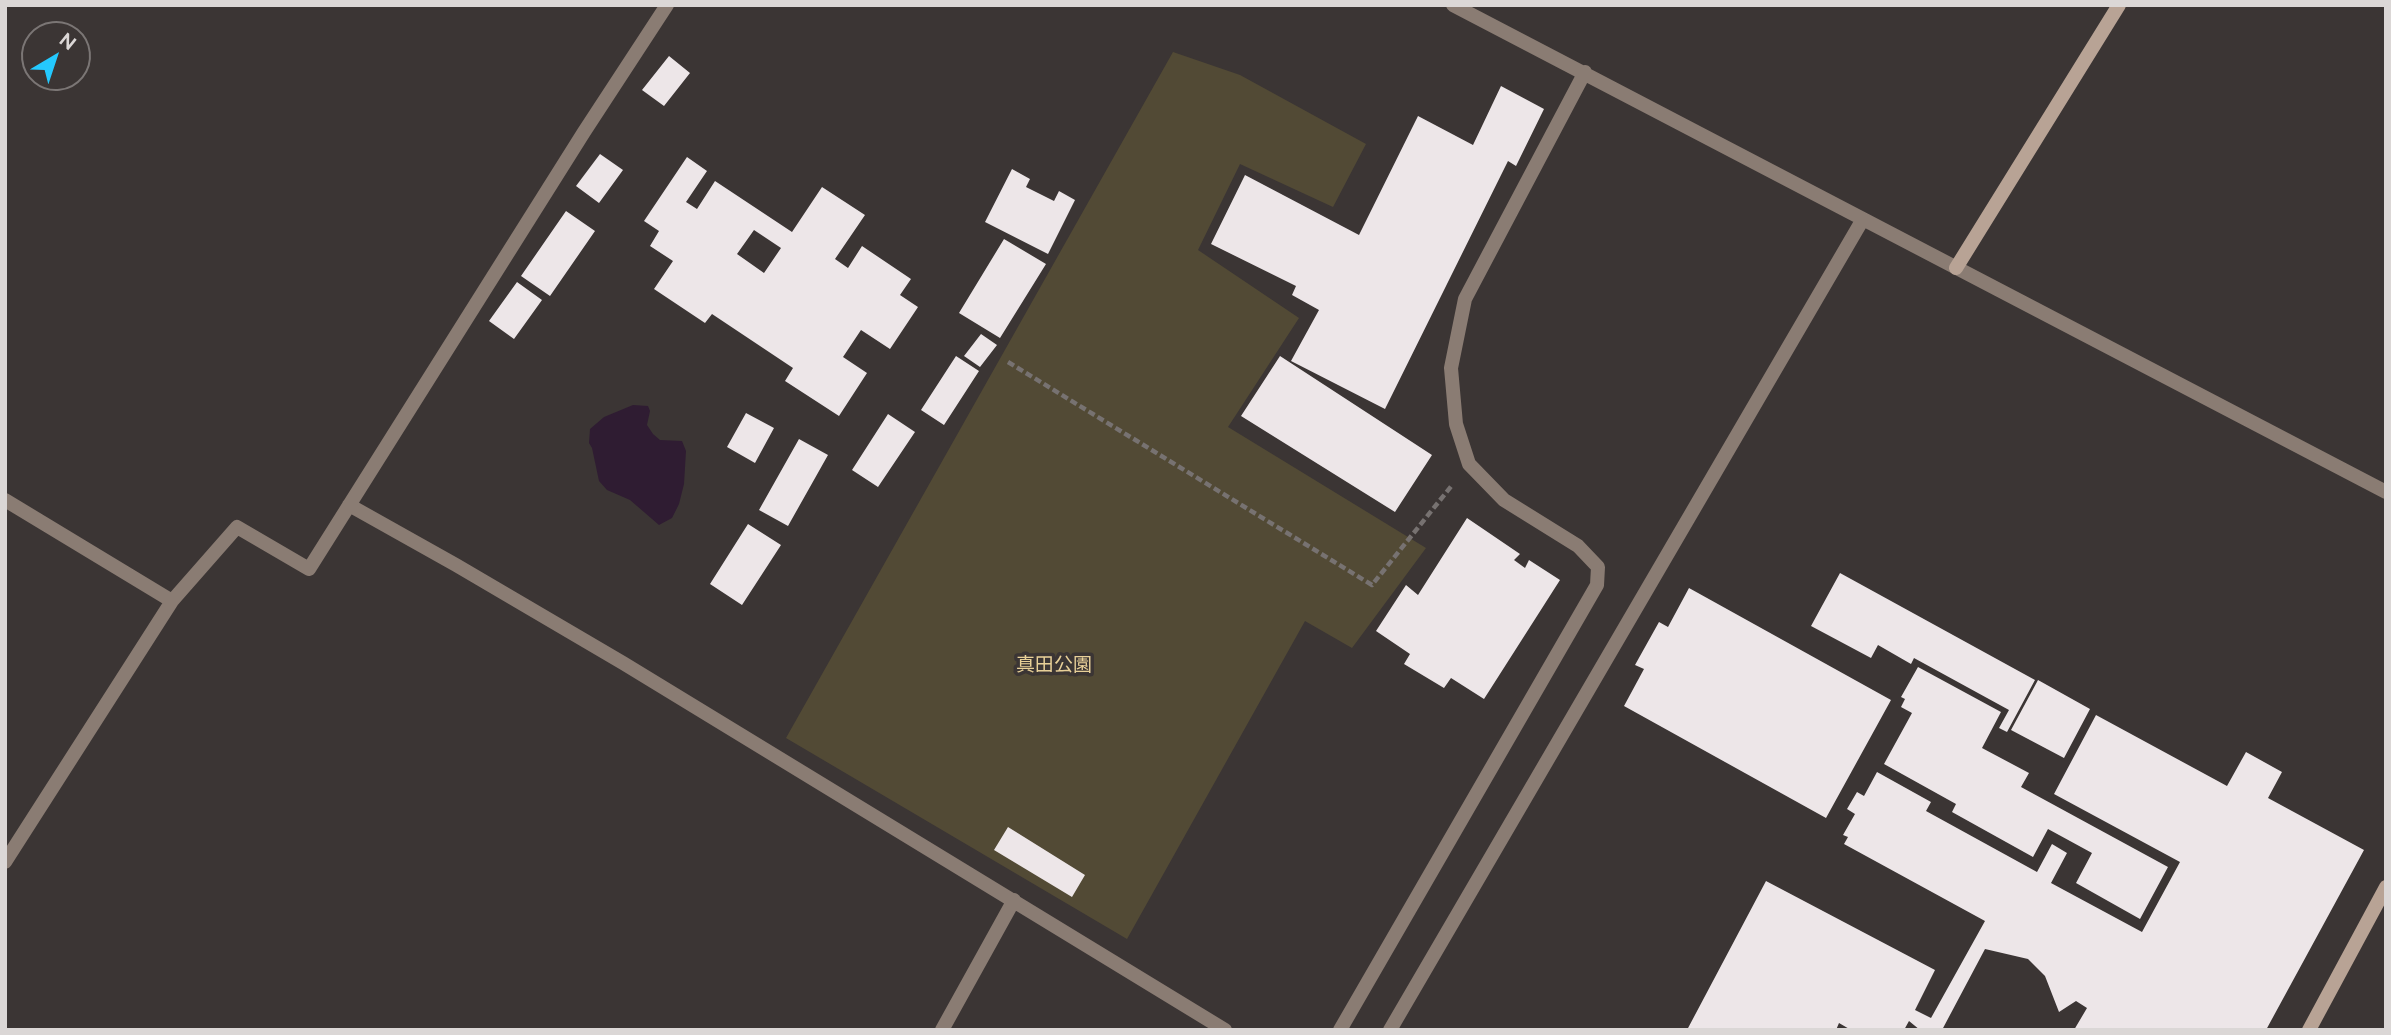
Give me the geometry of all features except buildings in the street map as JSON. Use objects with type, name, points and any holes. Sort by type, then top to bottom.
[{"type":"street","points":[[5,862],[172,601],[237,527],[309,569],[667,5]]},
{"type":"street","points":[[1453,5],[2386,492]]},
{"type":"street","points":[[1956,268],[2119,5]]},
{"type":"street","points":[[1340,1030],[1597,586],[1598,567],[1578,546],[1504,500],[1469,464],[1456,424],[1451,368],[1465,299],[1585,72]]},
{"type":"street","points":[[1390,1030],[1863,219]]},
{"type":"street","points":[[5,500],[172,601]]},
{"type":"street","points":[[349,505],[623,663],[1225,1030]]},
{"type":"street","points":[[2309,1030],[2386,887]]},
{"type":"street","points":[[942,1030],[1014,900]]},
{"type":"path","points":[[1008,362],[1372,584],[1469,464]]},
{"type":"green space","name":"真田公園","points":[[1173,52],[1240,75],[1366,144],[1333,207],[1240,164],[1198,250],[1299,318],[1228,427],[1426,548],[1352,648],[1305,621],[1127,939],[786,738]]},
{"type":"shaded area","points":[[633,405],[648,406],[650,411],[647,425],[653,434],[660,440],[682,441],[686,451],[684,484],[679,504],[672,518],[659,525],[630,500],[607,490],[599,481],[589,443],[590,429],[604,417]]}]
